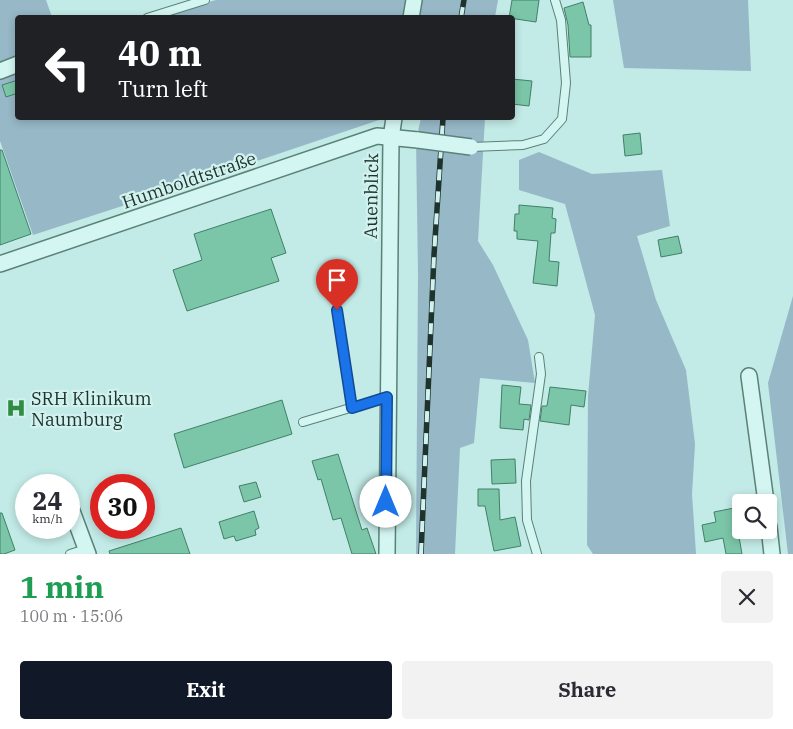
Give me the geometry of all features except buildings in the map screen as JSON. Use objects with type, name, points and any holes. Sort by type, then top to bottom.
[{"type":"street","points":[[412,15],[414,0]]},
{"type":"street","points":[[0,71],[15,65]]},
{"type":"street","name":"Auenblick","points":[[387,554],[387,397],[391,138],[394,120]]},
{"type":"street","name":"Humboldtstraße","points":[[0,264],[377,136],[391,138]]},
{"type":"street","name":"Auenblick","points":[[391,138],[471,148]]},
{"type":"street","points":[[750,376],[765,494]]},
{"type":"street","points":[[80,532],[87,551]]},
{"type":"street","points":[[770,539],[772,554]]},
{"type":"lane","points":[[157,15],[206,0]]},
{"type":"lane","name":"Auenblick","points":[[471,148],[523,145],[544,139],[562,119],[566,83],[561,20],[555,0]]},
{"type":"lane","points":[[337,310],[352,408]]},
{"type":"lane","points":[[537,554],[527,520],[526,481],[541,374],[539,357]]},
{"type":"lane","points":[[303,422],[387,397]]},
{"type":"lane","points":[[70,554],[87,551]]},
{"type":"shaded area","points":[[0,0],[46,0],[51,15],[15,15],[15,120],[379,120],[33,235],[0,141]]},
{"type":"shaded area","points":[[216,0],[498,0],[495,15],[164,15]]},
{"type":"shaded area","points":[[613,0],[748,0],[751,71],[624,68]]},
{"type":"shaded area","points":[[421,120],[485,120],[478,241],[493,265],[528,340],[535,383],[480,378],[474,443],[460,448],[455,554],[416,554],[418,273],[416,140]]},
{"type":"shaded area","points":[[539,152],[592,174],[662,170],[670,226],[637,236],[656,300],[686,370],[695,444],[692,494],[696,554],[593,554],[587,545],[588,396],[595,315],[565,204],[519,190],[519,160]]},
{"type":"shaded area","points":[[793,296],[793,554],[788,554],[768,383]]},
{"type":"railway","points":[[462,15],[464,0]]},
{"type":"railway","points":[[421,554],[434,255],[443,120]]},
{"type":"place","name":"SRH Klinikum Naumburg","points":[[16,408]]},
{"type":"route","points":[[337,310],[352,408],[387,397],[386,502]]}]
